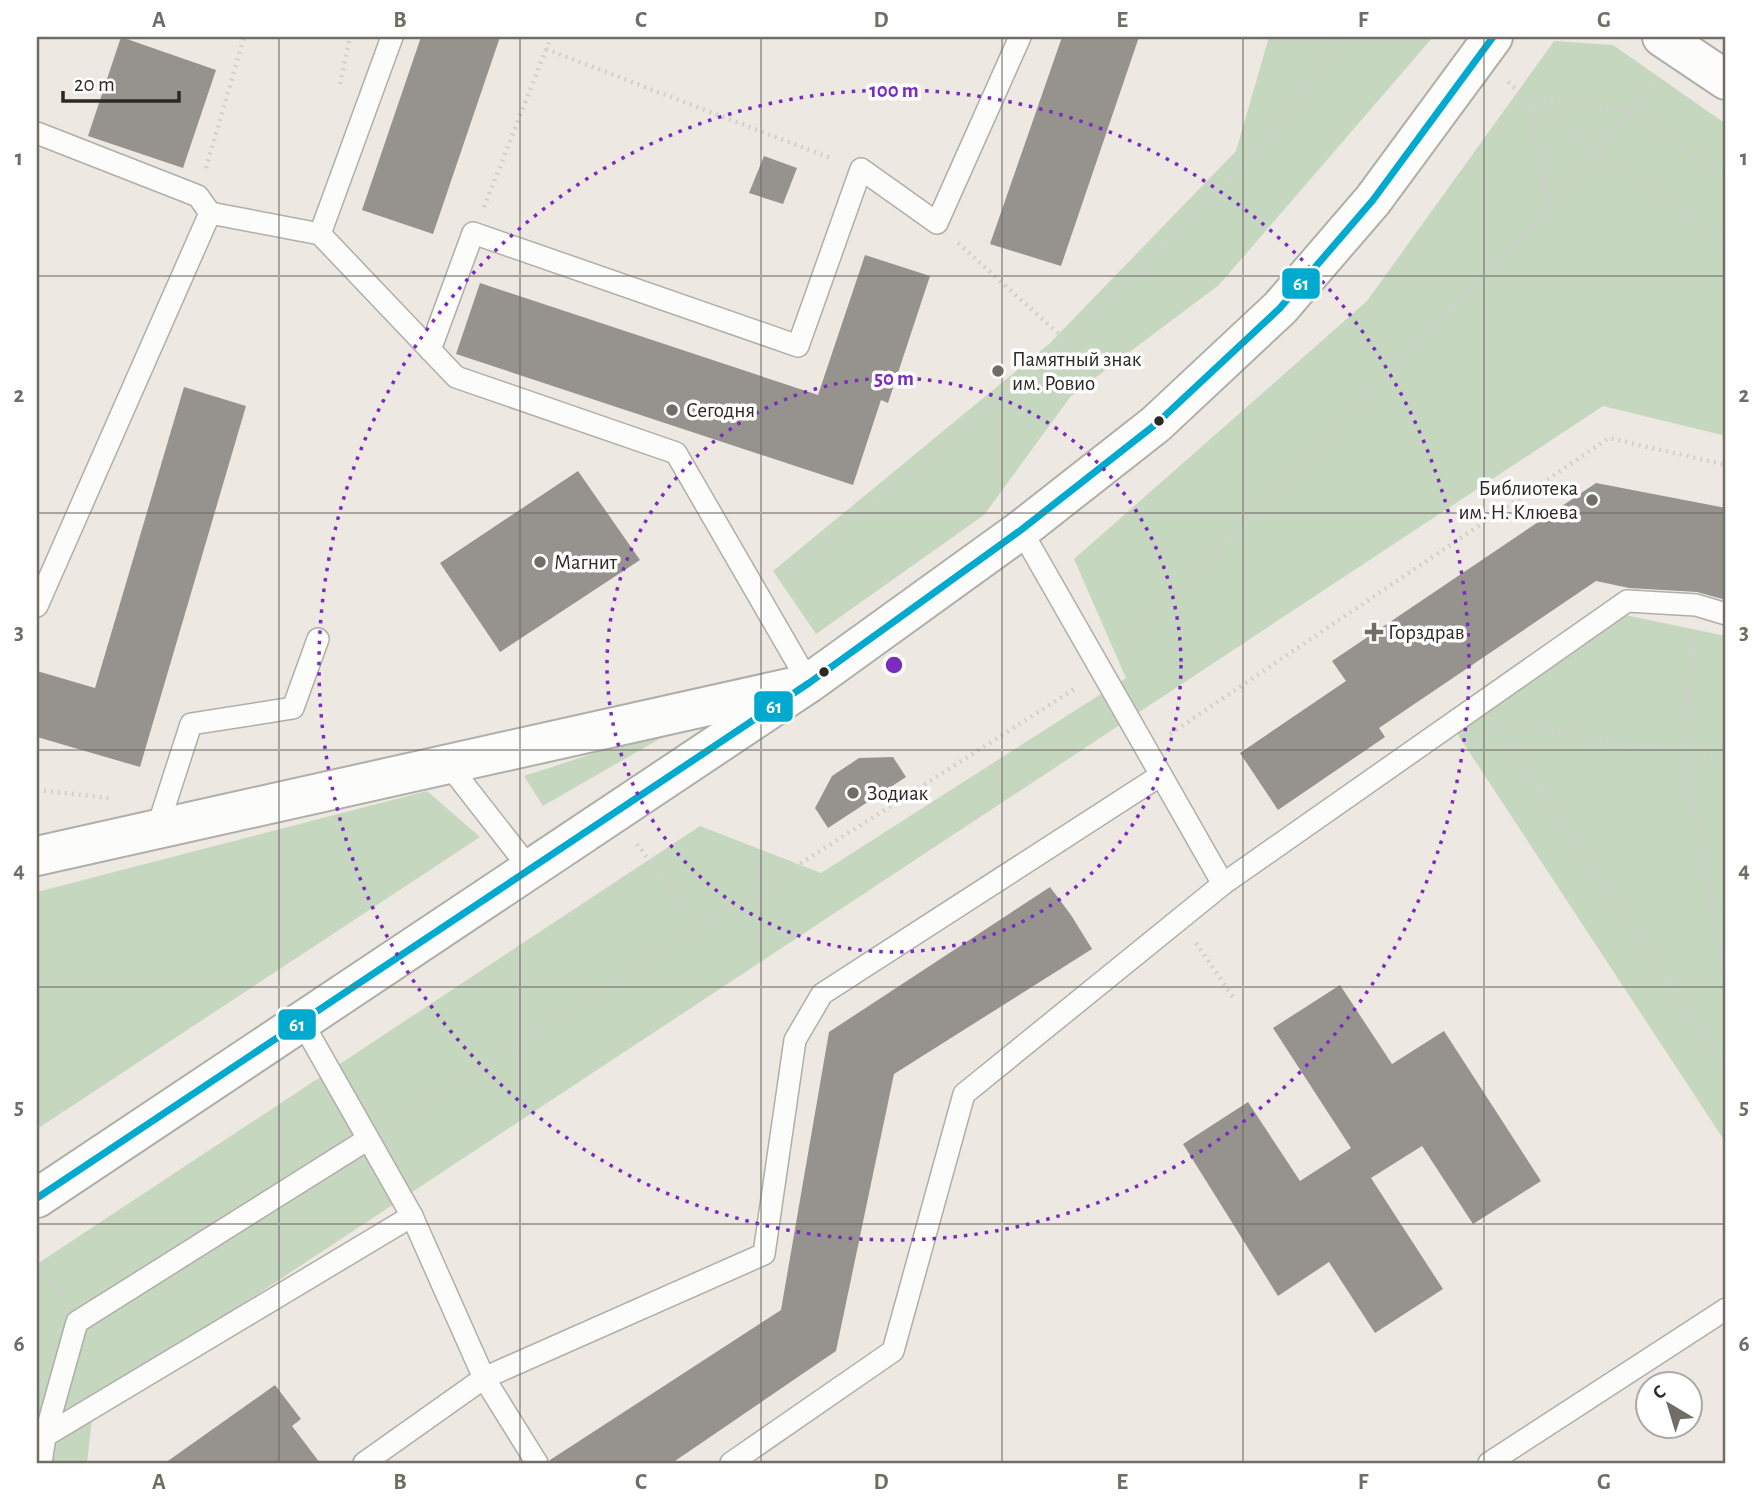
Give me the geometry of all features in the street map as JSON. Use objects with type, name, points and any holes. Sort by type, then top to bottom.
[{"type":"main road","points":[[1662,37],[1726,80]]},
{"type":"main road","points":[[37,1198],[809,683],[1021,530],[1156,424],[1280,308],[1373,200],[1485,46]]},
{"type":"main road","points":[[37,856],[160,817],[448,764],[809,683]]},
{"type":"lane","points":[[320,234],[392,37]]},
{"type":"lane","points":[[430,350],[473,233],[798,346],[861,169],[937,223],[1020,37]]},
{"type":"lane","points":[[37,133],[204,204],[320,234],[456,377],[676,453],[809,683]]},
{"type":"lane","points":[[37,606],[204,204]]},
{"type":"lane","points":[[1021,530],[1223,884]]},
{"type":"lane","points":[[731,1463],[892,1351],[964,1094],[1223,884],[1627,601],[1696,606],[1726,614]]},
{"type":"lane","points":[[160,817],[191,724],[293,708],[318,639]]},
{"type":"lane","points":[[448,764],[530,869]]},
{"type":"lane","points":[[364,1463],[484,1378],[764,1254],[794,1040],[822,994],[1161,775]]},
{"type":"lane","points":[[302,1022],[412,1216],[484,1378],[537,1463]]},
{"type":"lane","points":[[41,1463],[45,1436],[77,1322],[368,1139]]},
{"type":"lane","points":[[45,1436],[412,1216]]},
{"type":"lane","points":[[1489,1463],[1726,1309]]},
{"type":"path","points":[[204,204],[244,37]]},
{"type":"path","points":[[473,233],[551,37]]},
{"type":"path","points":[[758,594],[1069,343],[1266,141],[1342,37]]},
{"type":"path","points":[[1485,46],[1528,100],[1726,243]]},
{"type":"path","points":[[546,49],[861,169]]},
{"type":"path","points":[[1528,100],[1632,110],[1726,177]]},
{"type":"path","points":[[1528,100],[1548,209]]},
{"type":"path","points":[[937,223],[1069,343]]},
{"type":"path","points":[[1146,750],[1609,438],[1726,465]]},
{"type":"path","points":[[1696,606],[1684,754],[1726,988]]},
{"type":"path","points":[[1726,760],[1496,723],[1726,1067]]},
{"type":"path","points":[[37,790],[160,817]]},
{"type":"path","points":[[1179,919],[1235,1000]]},
{"type":"path","points":[[37,1257],[77,1322]]},
{"type":"green space","points":[[1269,37],[1433,37],[1219,285],[1071,396],[984,515],[816,634],[773,571],[1049,344],[1236,151]]},
{"type":"green space","points":[[1554,41],[1613,45],[1726,124],[1726,436],[1603,406],[94,1402],[87,1463],[37,1463],[37,1264],[700,826],[821,873],[1126,678],[1074,559],[1367,301]]},
{"type":"green space","points":[[1625,615],[1726,636],[1726,1143],[1452,726]]},
{"type":"green space","points":[[687,723],[543,806],[524,776]]},
{"type":"green space","points":[[427,791],[480,837],[37,1129],[37,892]]},
{"type":"building","points":[[121,37],[216,70],[183,168],[88,136]]},
{"type":"building","points":[[421,37],[500,37],[433,234],[362,210]]},
{"type":"building","points":[[1062,37],[1139,37],[1061,266],[990,244]]},
{"type":"building","points":[[764,156],[797,168],[783,204],[749,193]]},
{"type":"building","points":[[865,255],[930,276],[888,403],[881,400],[853,485],[456,354],[480,283],[818,395]]},
{"type":"building","points":[[184,387],[246,406],[140,767],[37,737],[37,671],[95,688]]},
{"type":"building","name":"Магнит","points":[[578,471],[640,560],[500,652],[440,563]]},
{"type":"building","points":[[1596,483],[1726,508],[1726,600],[1697,592],[1629,588],[1596,581],[1379,728],[1385,737],[1278,810],[1240,753],[1346,681],[1332,661]]},
{"type":"building","name":"Зодиак","points":[[893,757],[906,777],[828,828],[815,808],[832,776],[859,758]]},
{"type":"building","points":[[1050,887],[1092,949],[894,1074],[836,1351],[672,1463],[550,1463],[550,1460],[781,1310],[829,1032]]},
{"type":"building","points":[[1340,985],[1392,1064],[1444,1031],[1541,1181],[1473,1224],[1422,1146],[1371,1178],[1443,1289],[1375,1333],[1329,1262],[1278,1296],[1183,1144],[1248,1102],[1300,1181],[1351,1148],[1273,1028]]},
{"type":"building","points":[[275,1385],[301,1419],[292,1426],[320,1463],[165,1463]]},
{"type":"transit line","name":"61","points":[[37,1198],[809,683],[1021,530],[1156,424],[1280,308],[1373,200],[1493,37]]},
{"type":"place","name":"Памятный знак им. Ровио","points":[[998,371]]},
{"type":"place","name":"Сегодня","points":[[672,410]]},
{"type":"place","name":"Библиотека им. Н. Клюева","points":[[1592,500]]},
{"type":"place","name":"Магнит","points":[[540,562]]},
{"type":"place","name":"Горздрав","points":[[1374,632]]},
{"type":"place","name":"Зодиак","points":[[853,793]]}]
